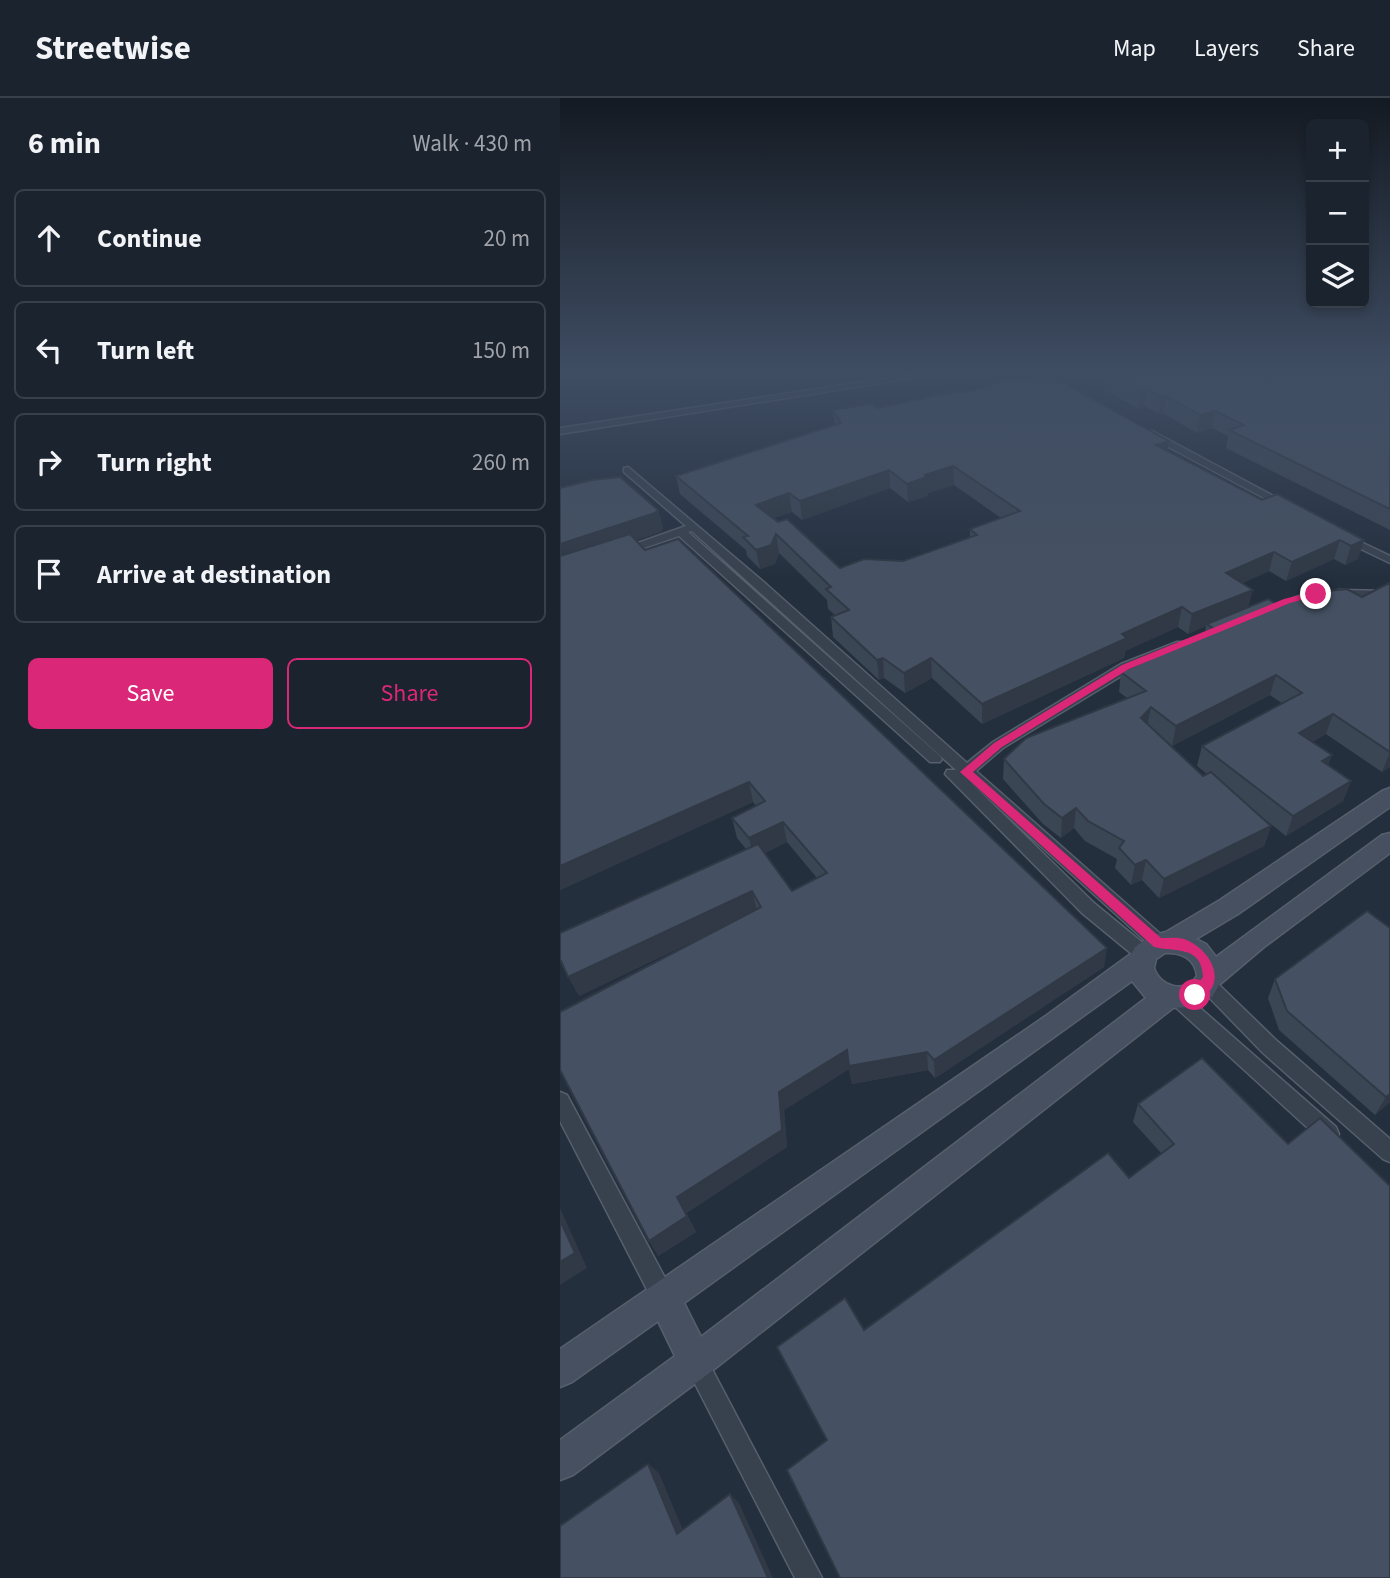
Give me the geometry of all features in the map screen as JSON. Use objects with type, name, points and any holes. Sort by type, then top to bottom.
[{"type":"street","points":[[1166,442],[1296,511]]},
{"type":"street","points":[[628,470],[688,529],[961,775],[1088,908],[1153,950],[1181,943],[1199,953],[1209,969],[1209,981],[1270,1047],[1390,1152]]},
{"type":"street","points":[[608,556],[688,529]]},
{"type":"street","points":[[1333,531],[1390,560]]},
{"type":"street","points":[[1249,618],[1287,601],[1316,594],[1390,595]]},
{"type":"street","points":[[961,775],[998,745],[1126,667],[1199,639]]},
{"type":"street","points":[[560,1370],[1056,1023],[1153,950],[1229,907],[1390,796]]},
{"type":"street","points":[[560,1462],[696,1362],[1172,998],[1195,995],[1255,940],[1390,841]]},
{"type":"street","points":[[1153,950],[1143,977],[1157,992],[1172,998],[1349,1152]]},
{"type":"street","points":[[560,1101],[809,1578]]},
{"type":"building","points":[[782,442],[1166,442],[1156,445],[1262,500],[1277,494],[1364,540],[1351,546],[1340,540],[1292,562],[1274,552],[1226,573],[1253,590],[1192,614],[1182,607],[1122,634],[1127,638],[982,704],[931,658],[904,673],[883,658],[877,660],[831,617],[849,610],[826,589],[831,587],[776,534],[771,545],[756,550],[743,537],[748,536],[676,476]],"holes":[[[953,466],[1020,511],[970,529],[977,535],[903,561],[864,559],[840,568],[787,519],[778,522],[756,505],[789,493],[800,501],[889,470],[907,484]]]},
{"type":"building","points":[[1254,442],[1390,442],[1390,509]]},
{"type":"building","points":[[620,477],[658,510],[560,544],[560,488]]},
{"type":"building","points":[[630,534],[645,550],[678,539],[1107,948],[934,1060],[927,1052],[849,1066],[847,1050],[779,1092],[782,1130],[677,1197],[687,1216],[649,1241],[560,1070],[560,1012],[761,907],[752,891],[568,977],[560,959],[560,933],[758,844],[792,891],[827,873],[783,822],[749,838],[732,818],[765,801],[749,782],[560,866],[560,556]]},
{"type":"building","points":[[1389,583],[1390,752],[1333,714],[1299,733],[1332,755],[1322,761],[1351,781],[1293,816],[1202,746],[1302,693],[1276,675],[1176,726],[1151,707],[1141,718],[1203,776],[1211,772],[1271,826],[1164,879],[1146,860],[1135,865],[1119,848],[1124,841],[1088,821],[1076,808],[1062,818],[1044,804],[1004,759],[1026,738],[1146,691],[1121,672],[1214,629],[1207,624],[1268,599],[1280,606],[1308,593],[1347,589],[1362,597]]},
{"type":"building","points":[[1367,911],[1390,928],[1390,1094],[1386,1097],[1287,1011],[1275,979]]},
{"type":"building","points":[[1202,1058],[1288,1144],[1320,1118],[1390,1186],[1390,1578],[840,1578],[787,1470],[827,1440],[777,1347],[845,1298],[864,1330],[1108,1153],[1129,1178],[1174,1144],[1138,1104]]},
{"type":"building","points":[[560,1220],[575,1253],[560,1262]]},
{"type":"building","points":[[648,1464],[677,1534],[730,1494],[768,1578],[560,1578],[560,1526]]},
{"type":"route","points":[[1195,995],[1202,991],[1210,977],[1206,960],[1199,953],[1181,943],[1159,943],[966,772],[998,745],[1126,667],[1287,601],[1316,594]]}]
